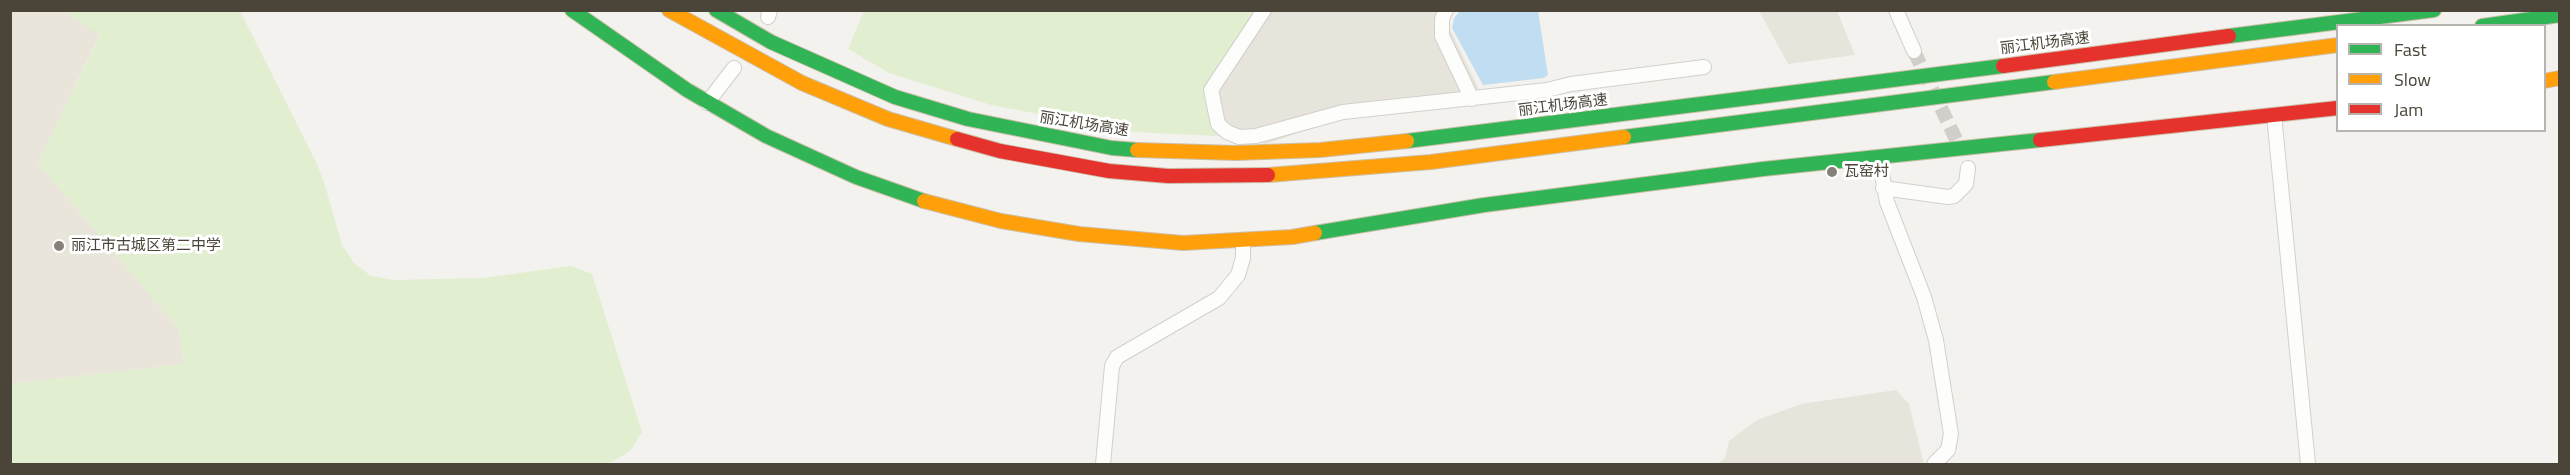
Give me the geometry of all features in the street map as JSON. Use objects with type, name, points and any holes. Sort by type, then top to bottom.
[{"type":"highway","points":[[572,10],[707,103],[766,136],[826,164],[891,190],[963,212],[1040,228],[1183,243],[1243,241],[1326,233],[1473,207],[1612,188],[2336,108]]},
{"type":"highway","points":[[669,10],[802,83],[888,119],[1000,151],[1109,171],[1168,176],[1292,175],[1431,162],[2336,45]]},
{"type":"highway","name":"丽江机场高速","points":[[716,10],[771,42],[853,80],[896,97],[968,119],[1077,143],[1112,148],[1169,153],[1236,153],[1320,150],[1475,134],[2434,10]]},
{"type":"highway","points":[[2496,24],[2559,15]]},
{"type":"street","points":[[1264,10],[1211,90],[1218,124],[1227,132],[1239,136],[1256,136],[1343,112],[1547,90],[1571,84],[1704,67]]},
{"type":"street","points":[[1446,10],[1442,19],[1442,36],[1472,99]]},
{"type":"street","points":[[1896,10],[1914,51]]},
{"type":"street","points":[[707,103],[734,68]]},
{"type":"street","points":[[2274,116],[2308,465]]},
{"type":"street","points":[[1879,157],[1883,188],[1892,218],[1924,297],[1936,340],[1951,434],[1948,450],[1934,465]]},
{"type":"street","points":[[1883,188],[1954,196],[1966,184],[1968,168]]},
{"type":"street","points":[[1103,465],[1112,366],[1117,357],[1219,298],[1238,275],[1243,258],[1243,241]]},
{"type":"shaded area","points":[[1255,10],[1454,11],[1447,23],[1478,87],[1477,104],[1339,119],[1266,144],[1217,136],[1203,96],[1209,78]]},
{"type":"shaded area","name":"丽江市古城区第二中学","points":[[10,11],[63,11],[100,34],[38,163],[179,329],[184,364],[11,384]]},
{"type":"shaded area","points":[[1759,11],[1837,11],[1855,55],[1788,64]]},
{"type":"shaded area","points":[[1896,390],[1909,404],[1924,464],[1717,464],[1725,458],[1729,441],[1757,420],[1801,404]]},
{"type":"green space","points":[[63,11],[240,11],[316,162],[342,245],[354,263],[371,276],[394,280],[483,278],[571,266],[592,274],[642,432],[630,451],[612,462],[602,464],[11,464],[11,384],[184,364],[179,329],[38,163],[100,35]]},
{"type":"green space","points":[[864,11],[1255,11],[1209,78],[1203,96],[1217,136],[1134,132],[991,105],[889,73],[848,49]]},
{"type":"water","points":[[1461,10],[1538,11],[1548,75],[1544,78],[1483,85],[1452,28],[1454,18]]},
{"type":"tunnel","points":[[1914,51],[1962,152]]},
{"type":"traffic: fast","points":[[572,10],[687,90],[766,136],[856,177],[924,201]]},
{"type":"traffic: fast","points":[[716,10],[771,42],[895,97],[968,119],[1112,148],[1137,150]]},
{"type":"traffic: fast","points":[[2229,36],[2434,10]]},
{"type":"traffic: fast","points":[[2496,24],[2560,15]]},
{"type":"traffic: fast","points":[[1407,141],[2003,66]]},
{"type":"traffic: fast","points":[[1624,137],[2054,82]]},
{"type":"traffic: fast","points":[[1315,233],[1484,205],[1763,169],[2040,140]]},
{"type":"traffic: slow","points":[[669,10],[802,83],[888,119],[957,139]]},
{"type":"traffic: slow","points":[[2054,82],[2336,45]]},
{"type":"traffic: slow","points":[[2546,81],[2560,78]]},
{"type":"traffic: slow","points":[[1268,175],[1431,162],[1624,137]]},
{"type":"traffic: slow","points":[[1137,150],[1236,153],[1320,150],[1407,141]]},
{"type":"traffic: slow","points":[[924,201],[1001,221],[1079,234],[1183,243],[1292,237],[1315,233]]},
{"type":"traffic: jam","points":[[2003,66],[2229,36]]},
{"type":"traffic: jam","points":[[2040,140],[2336,108]]},
{"type":"traffic: jam","points":[[957,139],[1000,151],[1109,171],[1168,176],[1268,175]]},
{"type":"place","name":"瓦窑村","points":[[1832,172]]},
{"type":"place","name":"丽江市古城区第二中学","points":[[59,246]]}]
